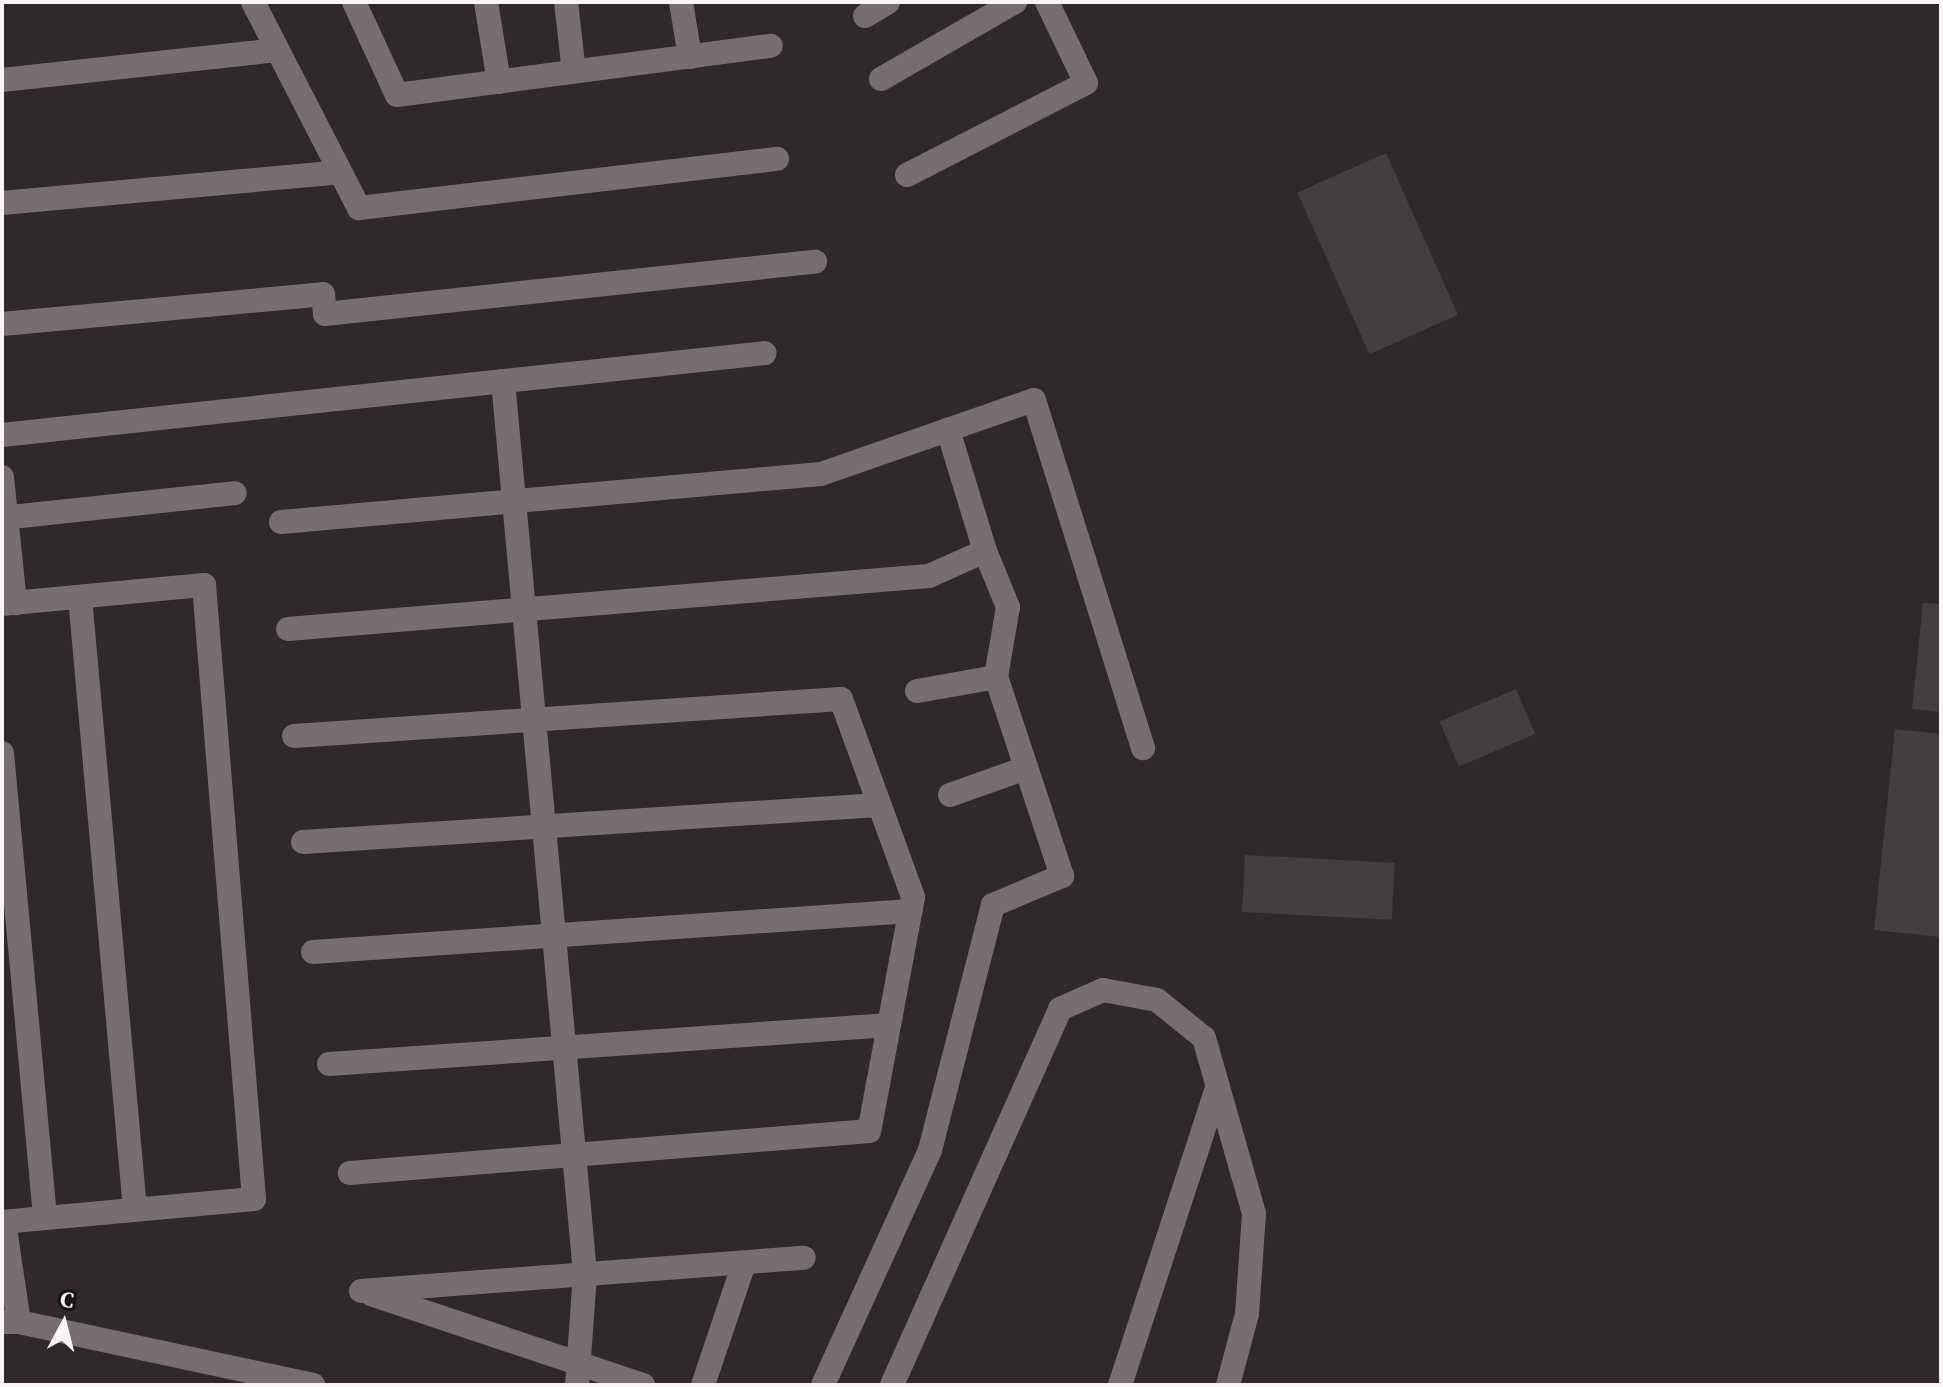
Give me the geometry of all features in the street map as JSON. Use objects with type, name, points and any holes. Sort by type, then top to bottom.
[{"type":"lane","points":[[253,2],[359,208],[777,159]]},
{"type":"lane","points":[[354,2],[397,95],[771,46]]},
{"type":"lane","points":[[486,2],[499,82]]},
{"type":"lane","points":[[566,2],[574,72]]},
{"type":"lane","points":[[681,2],[690,57]]},
{"type":"lane","points":[[865,16],[888,2]]},
{"type":"lane","points":[[881,79],[1015,2]]},
{"type":"lane","points":[[907,175],[1086,83],[1047,2]]},
{"type":"lane","points":[[2,80],[276,50]]},
{"type":"lane","points":[[2,203],[340,172]]},
{"type":"lane","points":[[2,324],[323,294],[325,314],[815,262]]},
{"type":"lane","points":[[2,435],[765,353]]},
{"type":"lane","points":[[503,381],[585,1274],[579,1374]]},
{"type":"lane","points":[[281,522],[821,474],[1034,400],[1143,748]]},
{"type":"lane","points":[[823,1385],[930,1150],[993,905],[1062,876],[996,677],[1008,607],[985,551],[948,430]]},
{"type":"lane","points":[[2,477],[8,603],[204,585],[254,1199],[3,1222],[10,1322],[313,1385]]},
{"type":"lane","points":[[4,518],[235,493]]},
{"type":"lane","points":[[288,629],[929,576],[985,551]]},
{"type":"lane","points":[[80,597],[135,1210]]},
{"type":"lane","points":[[917,691],[996,677]]},
{"type":"lane","points":[[294,736],[841,699],[913,897],[869,1131],[350,1173]]},
{"type":"lane","points":[[2,753],[45,1218]]},
{"type":"lane","points":[[950,795],[1026,768]]},
{"type":"lane","points":[[303,842],[879,805]]},
{"type":"lane","points":[[313,952],[911,911]]},
{"type":"lane","points":[[892,1385],[1060,1009],[1103,990],[1157,1000],[1204,1038],[1254,1214],[1247,1314],[1228,1385]]},
{"type":"lane","points":[[329,1064],[889,1025]]},
{"type":"lane","points":[[1120,1385],[1218,1086]]},
{"type":"lane","points":[[643,1385],[579,1374],[361,1291],[804,1258]]},
{"type":"lane","points":[[703,1385],[744,1263]]},
{"type":"building","points":[[1386,153],[1458,315],[1369,354],[1297,192]]},
{"type":"building","points":[[1923,603],[1941,604],[1941,712],[1912,709]]},
{"type":"building","points":[[1516,689],[1535,734],[1459,767],[1440,721]]},
{"type":"building","points":[[1895,729],[1941,734],[1941,937],[1874,930]]},
{"type":"building","points":[[1245,855],[1395,863],[1392,920],[1242,912]]}]
